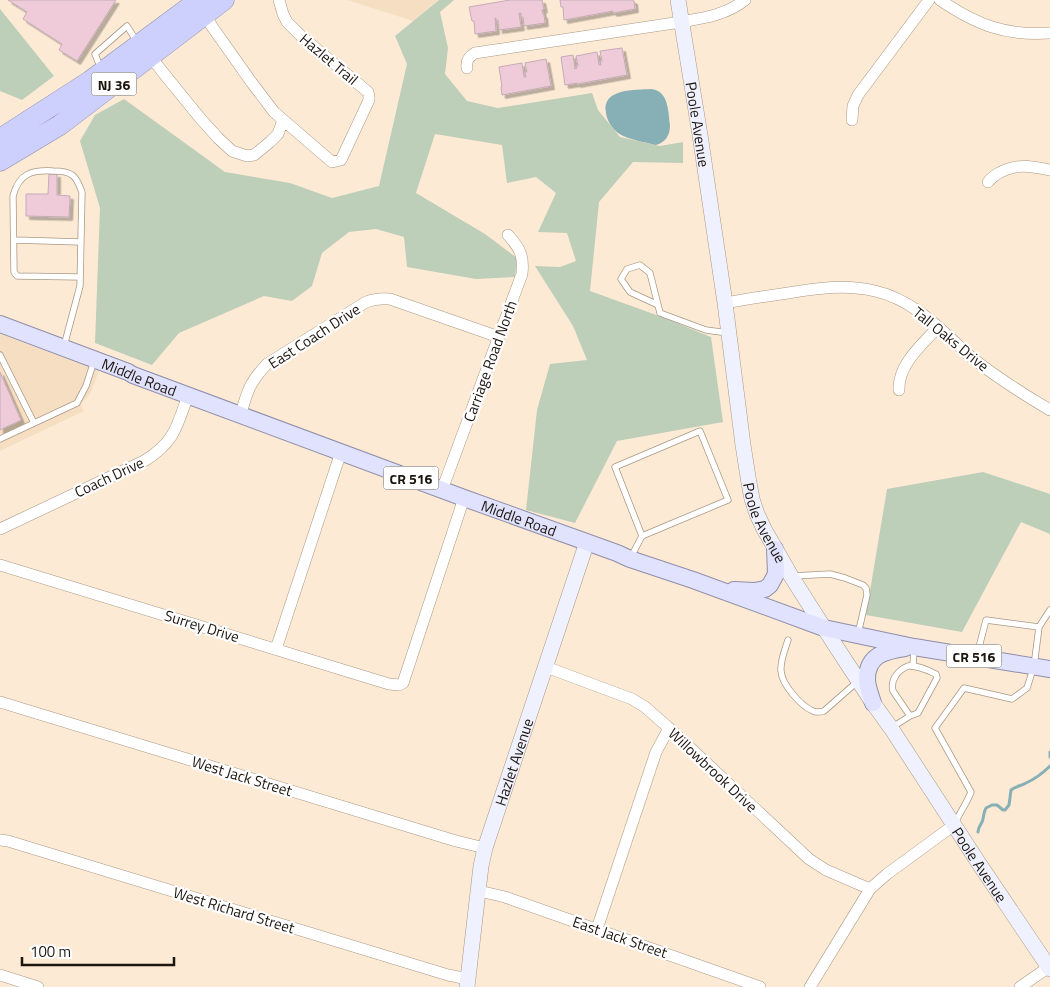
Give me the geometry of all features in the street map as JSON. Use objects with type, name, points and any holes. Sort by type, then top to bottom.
[{"type":"highway","name":"NJ 36","points":[[0,161],[60,125],[97,98],[144,50],[202,7],[224,0]]},
{"type":"highway","name":"NJ 36","points":[[0,139],[102,71],[144,50]]},
{"type":"highway","points":[[0,176],[19,150]]},
{"type":"main road","name":"Middle Road","points":[[0,324],[442,490],[824,628],[857,636],[1042,667]]},
{"type":"main road","points":[[718,589],[754,591],[764,589],[770,585],[776,574],[775,549]]},
{"type":"main road","points":[[873,703],[867,680],[869,668],[874,658],[881,653],[914,646]]},
{"type":"street","name":"Hazlet Trail","points":[[202,7],[213,28],[274,112],[332,162],[341,160],[369,100],[368,92],[287,22],[279,0]]},
{"type":"street","name":"Poole Avenue","points":[[678,0],[725,303],[750,491],[757,514],[790,576],[1050,968]]},
{"type":"street","points":[[467,68],[468,59],[475,53],[713,16],[728,11],[745,0]]},
{"type":"street","points":[[852,120],[853,106],[858,95],[929,0]]},
{"type":"street","points":[[940,0],[966,17],[990,27],[1019,33],[1050,34]]},
{"type":"street","points":[[144,50],[200,118],[232,151],[246,156],[254,155],[278,134],[283,120]]},
{"type":"street","points":[[988,182],[1007,169],[1017,167],[1050,170]]},
{"type":"street","name":"Carriage Road North","points":[[442,490],[522,274],[523,260],[518,246],[508,235]]},
{"type":"street","name":"Tall Oaks Drive","points":[[725,303],[822,288],[856,288],[885,293],[920,311],[1010,386],[1050,410]]},
{"type":"street","name":"East Coach Drive","points":[[241,414],[248,389],[267,364],[372,300],[390,299],[499,337]]},
{"type":"street","points":[[899,390],[901,373],[909,360],[938,327]]},
{"type":"street","name":"Coach Drive","points":[[0,529],[155,455],[165,446],[173,434],[188,395]]},
{"type":"street","points":[[276,649],[342,452]]},
{"type":"street","name":"Surrey Drive","points":[[0,565],[389,684],[399,685],[403,683],[464,498]]},
{"type":"street","name":"Hazlet Avenue","points":[[467,983],[481,866],[485,848],[587,542]]},
{"type":"street","name":"Willowbrook Drive","points":[[546,667],[632,699],[645,707],[809,859],[826,870],[870,889]]},
{"type":"street","name":"West Jack Street","points":[[0,702],[456,841],[485,848]]},
{"type":"street","points":[[597,929],[656,752],[669,728]]},
{"type":"street","points":[[810,987],[870,889],[887,874],[954,825]]},
{"type":"street","name":"West Richard Street","points":[[0,840],[448,975],[467,983]]},
{"type":"street","name":"East Jack Street","points":[[479,891],[505,897],[760,987]]},
{"type":"street","points":[[1020,987],[1050,968]]},
{"type":"street","points":[[0,975],[38,987]]},
{"type":"lane","points":[[64,348],[80,286],[82,192],[78,181],[72,174],[64,171],[37,171],[29,174],[21,180],[13,196],[14,272],[17,276],[80,277]]},
{"type":"lane","points":[[14,240],[81,242]]},
{"type":"lane","points":[[658,305],[630,292],[621,280],[627,269],[640,265],[650,273],[658,305],[660,313],[706,330],[728,332]]},
{"type":"lane","points":[[0,355],[34,424]]},
{"type":"lane","points":[[0,439],[77,403],[86,386],[95,359]]},
{"type":"lane","points":[[630,559],[642,536],[728,500],[700,432],[615,467],[642,536]]},
{"type":"lane","points":[[790,576],[830,574],[863,585],[866,588],[867,595],[857,636]]},
{"type":"lane","points":[[954,825],[971,792],[935,728],[964,688],[1012,699],[1027,688],[1042,667],[1039,627],[1050,610]]},
{"type":"lane","points":[[976,656],[986,620],[1039,627]]},
{"type":"lane","points":[[788,640],[781,662],[782,680],[788,689],[813,712],[819,713],[824,711],[858,681]]},
{"type":"lane","points":[[912,666],[914,646]]},
{"type":"lane","points":[[891,728],[918,713],[937,678],[936,674],[912,666],[902,669],[897,673],[892,687],[910,716]]},
{"type":"shaded area","points":[[347,0],[438,0],[413,21]]},
{"type":"shaded area","points":[[0,334],[99,371],[90,394],[80,404],[84,411],[0,451]]},
{"type":"green space","points":[[439,0],[454,0],[440,12],[448,48],[445,74],[467,101],[498,108],[592,93],[598,110],[620,137],[660,146],[683,142],[683,163],[633,162],[599,202],[590,291],[711,337],[723,422],[617,441],[575,523],[526,510],[537,410],[550,364],[587,360],[573,326],[535,266],[560,267],[576,261],[567,233],[538,232],[556,193],[536,177],[507,183],[502,145],[435,134],[416,193],[485,234],[517,258],[515,277],[476,279],[407,267],[404,237],[376,229],[349,232],[322,253],[312,286],[292,301],[264,296],[179,333],[152,365],[95,343],[100,208],[80,141],[95,115],[124,99],[225,172],[290,183],[332,198],[379,186],[407,64],[395,36]]},
{"type":"green space","points":[[0,9],[54,76],[22,100],[0,91]]},
{"type":"green space","points":[[983,472],[1050,494],[1050,534],[1021,522],[962,632],[866,615],[887,489]]},
{"type":"water","points":[[651,89],[657,91],[664,98],[668,108],[670,125],[667,138],[656,145],[632,139],[618,133],[607,119],[606,113],[606,105],[614,95],[629,90]]},
{"type":"building","points":[[8,0],[116,0],[77,61],[59,50],[62,44],[23,19],[27,12]]},
{"type":"building","points":[[510,0],[542,0],[545,23],[524,26],[523,17],[519,13],[521,27],[499,30],[498,20],[496,21],[495,18],[496,31],[475,34],[474,21],[472,21],[469,7]]},
{"type":"building","points":[[560,0],[632,0],[634,1],[635,9],[564,20],[563,7],[561,7]]},
{"type":"building","points":[[622,48],[627,75],[565,85],[561,57],[573,55],[575,69],[578,66],[576,56],[597,52],[599,65],[601,65],[600,51]]},
{"type":"building","points":[[546,59],[551,86],[502,95],[499,67],[522,63],[524,77],[526,77],[525,63]]},
{"type":"building","points":[[49,174],[57,174],[57,195],[70,196],[69,217],[26,216],[26,194],[48,194]]},
{"type":"building","points":[[0,372],[21,420],[0,430]]},
{"type":"waterway","points":[[1050,752],[1050,757]]},
{"type":"waterway","points":[[978,832],[986,808],[997,805],[1005,810],[1009,805],[1011,790],[1036,778],[1050,766]]}]
